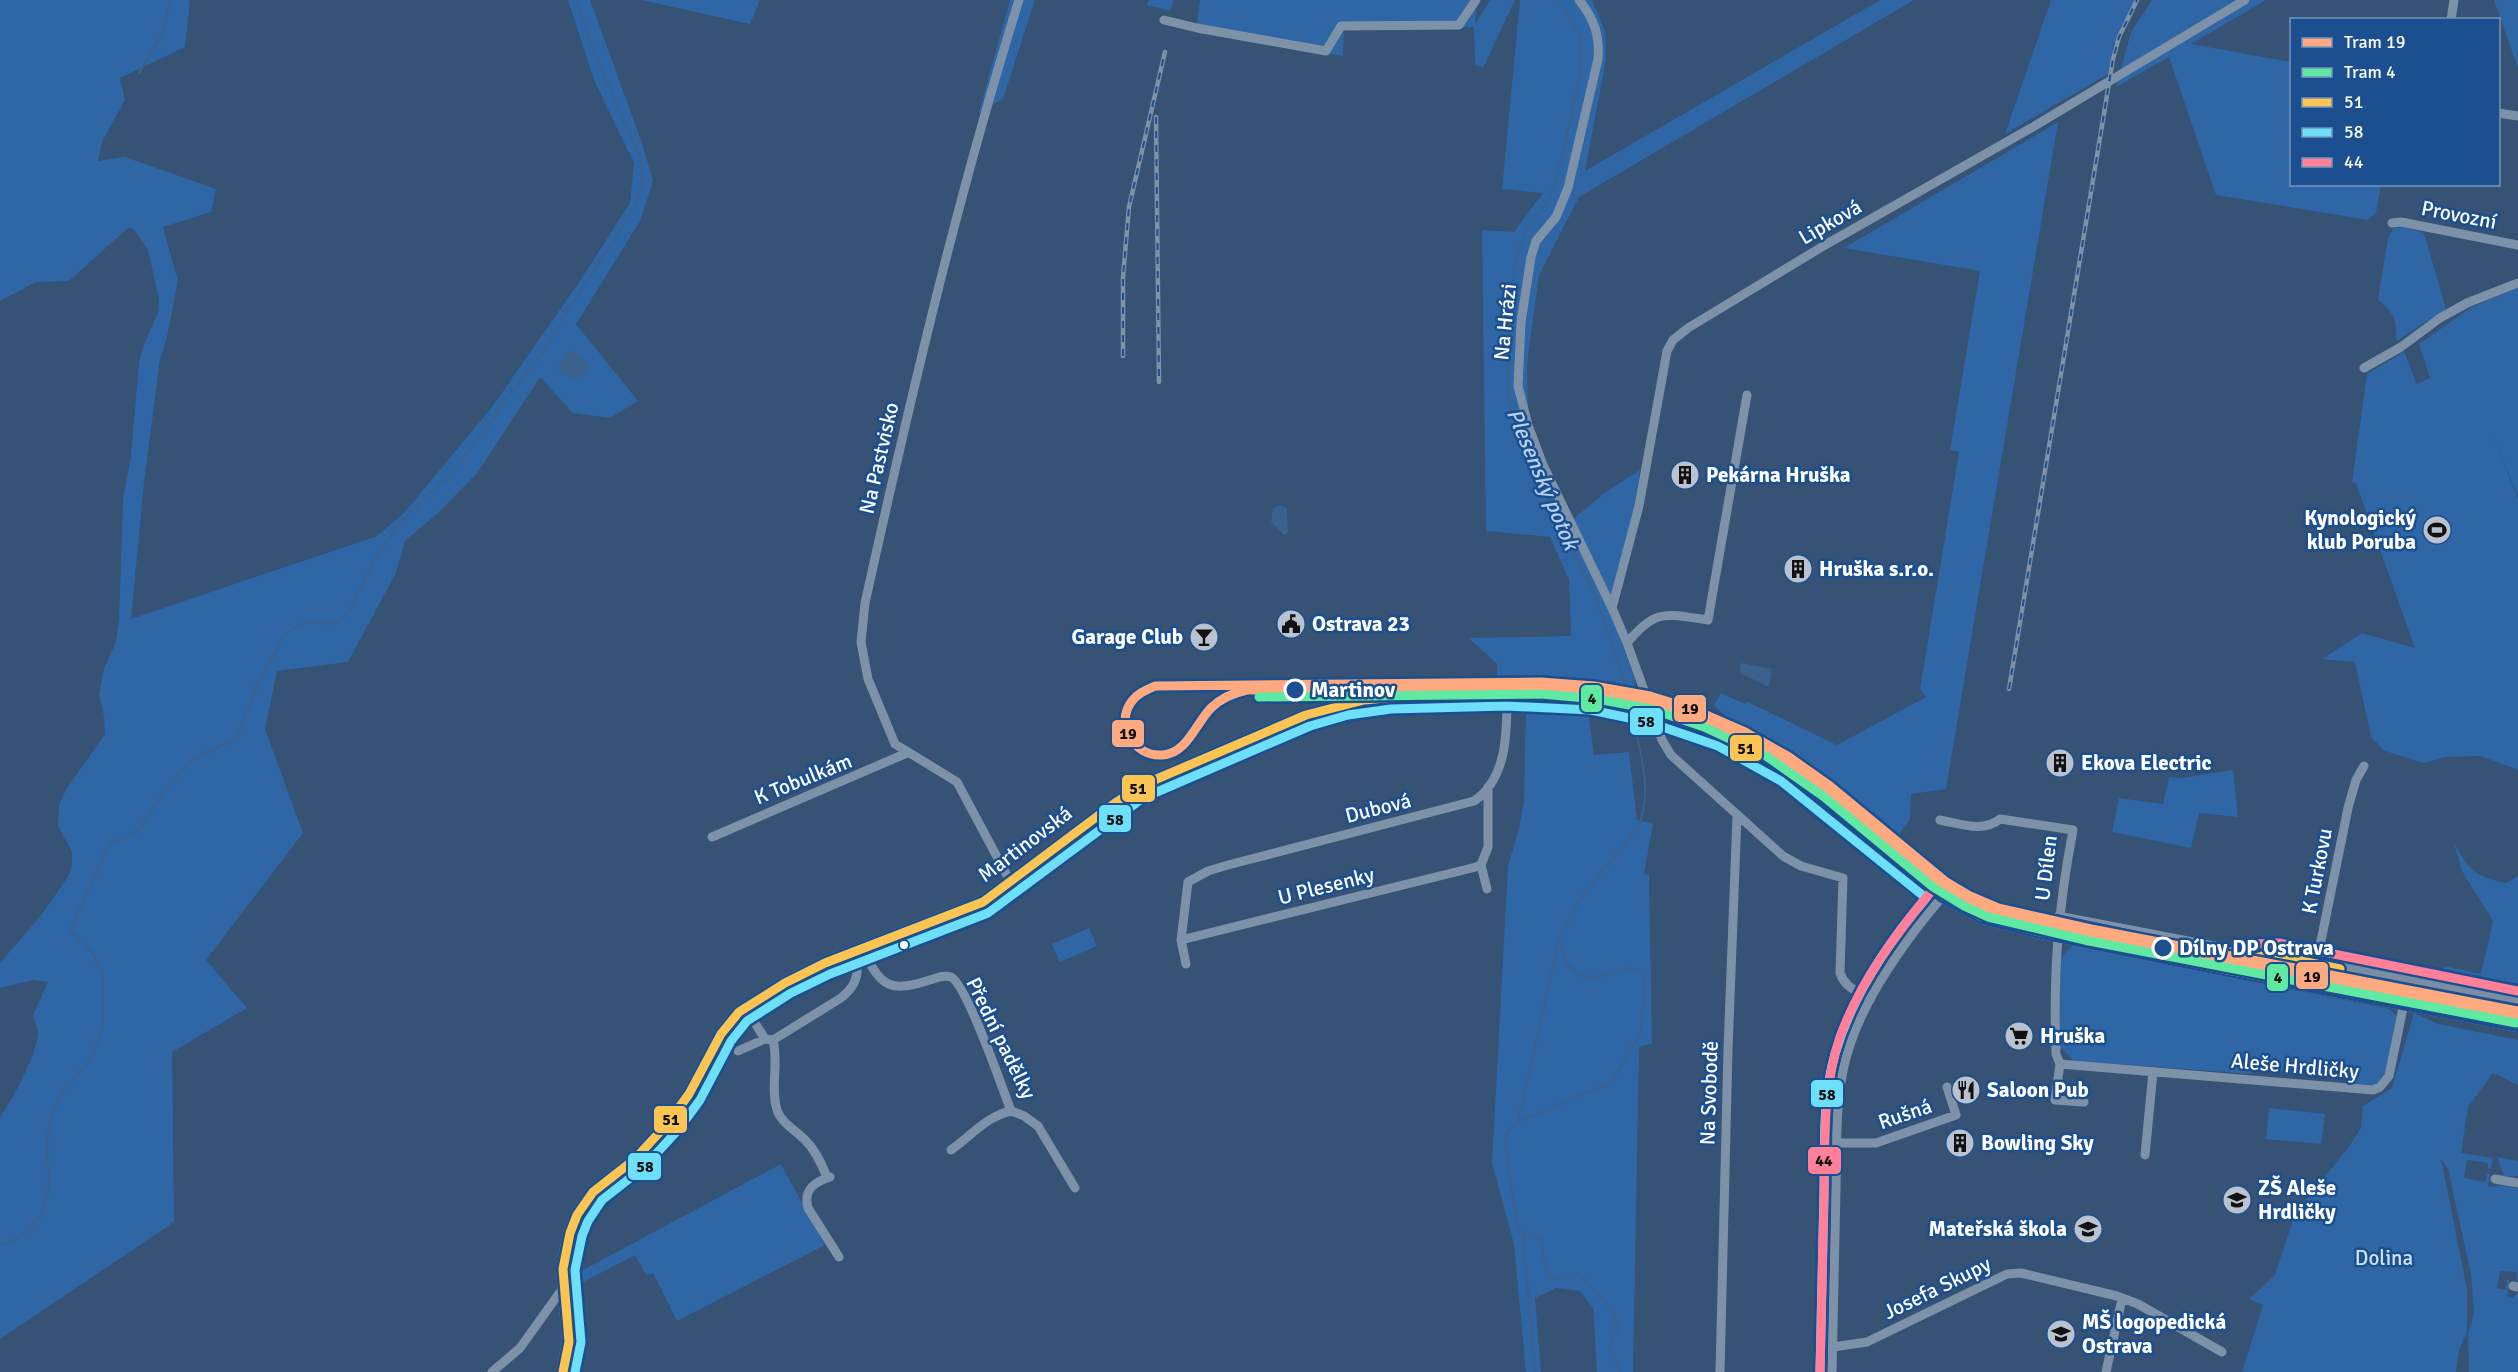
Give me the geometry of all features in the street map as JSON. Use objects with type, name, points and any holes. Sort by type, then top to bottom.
[{"type":"street","name":"Na Pastvisko","points":[[1011,883],[957,782],[895,744],[868,679],[861,642],[865,603],[937,288],[995,75],[1018,0]]},
{"type":"street","points":[[1164,20],[1326,51],[1341,26],[1460,25],[1476,0]]},
{"type":"street","name":"Na Hrázi","points":[[1580,0],[1597,31],[1598,59],[1568,188],[1556,217],[1536,241],[1531,257],[1521,322],[1518,386],[1528,424],[1543,465],[1612,608],[1651,710]]},
{"type":"street","name":"Lipková","points":[[1612,608],[1639,506],[1659,388],[1667,351],[1672,340],[1816,251],[2032,127],[2245,0]]},
{"type":"street","points":[[2451,18],[2454,0]]},
{"type":"street","points":[[2500,113],[2518,116]]},
{"type":"street","name":"Provozní","points":[[2392,223],[2401,222],[2518,245]]},
{"type":"street","points":[[2364,368],[2401,347],[2467,303],[2518,283]]},
{"type":"street","points":[[1627,643],[1642,625],[1653,618],[1673,615],[1708,620],[1747,395]]},
{"type":"street","points":[[1487,889],[1481,865],[1488,847],[1488,788],[1504,748],[1507,694]]},
{"type":"street","name":"Martinovská","points":[[563,1372],[569,1342],[563,1266],[570,1233],[581,1207],[593,1192],[636,1159],[663,1129],[689,1094],[726,1027],[745,1007],[819,965],[977,905],[1011,883],[1137,788],[1306,715],[1346,703],[1390,697],[1507,694],[1592,698],[1651,710],[1708,729],[1781,767],[1830,803],[1943,896],[1982,917],[2057,935],[2191,962],[2518,1024]]},
{"type":"street","points":[[1651,710],[1662,740],[1671,755],[1737,816],[1783,856],[1816,871],[1843,878],[1840,973],[1849,987],[1870,1000]]},
{"type":"street","name":"K Tobulkám","points":[[712,837],[908,753]]},
{"type":"street","name":"K Turkovu","points":[[2312,985],[2347,810],[2356,780],[2364,766]]},
{"type":"street","name":"Dubová","points":[[1181,940],[1188,882],[1217,868],[1466,804],[1479,798],[1488,788]]},
{"type":"street","name":"Na Svobodě","points":[[1720,1372],[1737,816]]},
{"type":"street","name":"U Dílen","points":[[1940,820],[1990,827],[2000,819],[2073,830],[2058,916],[2057,935]]},
{"type":"street","name":"U Plesenky","points":[[1181,940],[1481,865]]},
{"type":"street","points":[[1832,1372],[1837,1143],[1840,1086],[1844,1062],[1850,1042],[1870,1000],[1921,924],[1943,896]]},
{"type":"street","points":[[2058,916],[2219,947]]},
{"type":"street","points":[[2057,935],[2054,1014],[2056,1054],[2060,1064],[2055,1100],[2084,1102]]},
{"type":"street","points":[[1181,940],[1186,964]]},
{"type":"street","points":[[856,951],[852,963],[857,966]]},
{"type":"street","name":"Přední padělky","points":[[856,951],[869,962],[883,982],[895,987],[911,986],[942,976],[951,977],[957,983],[974,1015],[1011,1111],[1024,1116],[1038,1126],[1075,1188]]},
{"type":"street","name":"Martinovská","points":[[2191,962],[2230,966],[2269,954],[2518,1003]]},
{"type":"street","points":[[857,966],[869,962]]},
{"type":"street","points":[[738,1051],[769,1040],[813,1017],[851,990],[857,976],[857,966]]},
{"type":"street","name":"Aleše Hrdličky","points":[[2060,1064],[2373,1090],[2380,1087],[2390,1076],[2404,1003]]},
{"type":"street","points":[[745,1007],[769,1040],[776,1061],[777,1113],[807,1141],[829,1177],[812,1184],[806,1201],[808,1208],[839,1257]]},
{"type":"street","points":[[2145,1155],[2153,1072]]},
{"type":"street","name":"Rušná","points":[[1837,1143],[1876,1143],[1956,1115],[1947,1087]]},
{"type":"street","points":[[951,1150],[987,1120],[1000,1113],[1011,1111]]},
{"type":"street","points":[[2495,1179],[2518,1183]]},
{"type":"street","name":"Josefa Skupy","points":[[1833,1347],[1868,1342],[2007,1274],[2021,1273],[2070,1284],[2138,1304],[2222,1352]]},
{"type":"street","points":[[492,1372],[520,1348],[563,1288]]},
{"type":"street","points":[[2106,1372],[2122,1299]]},
{"type":"green space","points":[[0,0],[190,0],[185,47],[120,78],[125,100],[102,142],[98,161],[125,157],[216,189],[211,212],[163,227],[178,281],[160,360],[144,483],[131,619],[377,536],[405,512],[492,407],[580,281],[630,203],[634,163],[594,80],[568,0],[590,0],[642,143],[653,181],[640,221],[576,324],[638,401],[610,418],[573,413],[540,377],[478,472],[438,513],[405,541],[396,573],[348,662],[277,671],[265,729],[303,833],[206,960],[247,1008],[172,1052],[174,1222],[0,1339],[0,1117],[29,1065],[38,1034],[33,1015],[48,982],[33,980],[0,988],[0,963],[42,914],[69,875],[72,852],[58,826],[59,804],[67,788],[105,734],[99,695],[104,668],[116,642],[119,619],[123,499],[131,456],[139,362],[144,344],[158,313],[159,299],[148,250],[134,229],[128,228],[69,281],[36,282],[0,301]]},
{"type":"green space","points":[[641,0],[760,0],[750,24]]},
{"type":"green space","points":[[1010,0],[1035,0],[1003,99],[979,112]]},
{"type":"green space","points":[[1149,0],[1174,0],[1170,11],[1147,5]]},
{"type":"green space","points":[[1200,0],[1476,0],[1475,25],[1490,0],[1515,0],[1483,68],[1475,65],[1474,27],[1344,28],[1343,56],[1196,31]]},
{"type":"green space","points":[[1520,0],[1592,0],[1605,31],[1606,60],[1585,171],[1880,0],[1914,0],[1579,197],[1539,275],[1527,364],[1528,422],[1572,520],[1606,492],[1640,470],[1626,568],[1608,606],[1635,680],[1633,690],[1553,676],[1497,679],[1497,664],[1469,638],[1571,636],[1569,580],[1550,537],[1486,531],[1482,230],[1514,232],[1543,193],[1502,189]]},
{"type":"green space","points":[[2051,0],[2135,0],[2113,47],[2108,74],[2005,134]]},
{"type":"green space","points":[[2152,0],[2266,0],[2191,44],[2290,62],[2290,186],[2381,186],[2376,213],[2368,220],[2216,195],[2169,57],[2116,87],[2131,32]]},
{"type":"green space","points":[[2494,0],[2518,0],[2518,68]]},
{"type":"green space","points":[[2058,122],[1946,789],[1911,794],[1910,819],[1895,839],[1814,772],[1791,756],[1744,730],[1714,705],[1721,693],[1745,704],[1746,701],[1837,745],[1926,697],[1920,689],[1959,452],[1950,450],[1980,271],[1844,248]]},
{"type":"green space","points":[[2405,227],[2424,233],[2446,309],[2396,341],[2393,317],[2378,299],[2388,238],[2394,228]]},
{"type":"green space","points":[[2518,288],[2518,497],[2489,426],[2518,499],[2518,770],[2481,756],[2444,757],[2424,763],[2385,751],[2371,737],[2355,662],[2322,659],[2362,633],[2415,648],[2356,483],[2352,482],[2367,374],[2404,352],[2417,384],[2430,378],[2419,344],[2472,307]]},
{"type":"green space","points":[[1526,709],[1588,712],[1594,755],[1629,752],[1637,820],[1653,824],[1644,874],[1649,875],[1652,1044],[1640,1046],[1639,1051],[1633,1372],[1597,1372],[1593,1308],[1580,1291],[1556,1288],[1535,1298],[1541,1372],[1526,1372],[1514,1244],[1492,1163],[1508,866],[1524,801]]},
{"type":"green space","points":[[2233,770],[2238,817],[2199,813],[2191,848],[2112,832],[2119,798],[2163,804],[2169,777],[2182,778]]},
{"type":"green space","points":[[2454,844],[2469,866],[2480,875],[2506,883],[2518,876],[2518,997],[2441,979],[2444,966],[2481,974],[2493,921],[2462,871]]},
{"type":"green space","points":[[1089,928],[1097,946],[1060,962],[1052,944]]},
{"type":"green space","points":[[2073,945],[2389,1009],[2396,1015],[2397,1020],[2391,1055],[2385,1073],[2376,1084],[2367,1086],[2351,1084],[2351,1080],[2255,1068],[2251,1074],[2074,1061],[2060,1047],[2060,982],[2058,980],[2060,958]]},
{"type":"green space","name":"Dolina","points":[[2414,1013],[2438,1024],[2518,1040],[2518,1085],[2493,1073],[2468,1107],[2461,1153],[2493,1158],[2491,1169],[2488,1168],[2488,1163],[2467,1160],[2464,1178],[2485,1182],[2487,1174],[2490,1174],[2488,1186],[2518,1188],[2518,1280],[2516,1279],[2517,1272],[2500,1271],[2497,1288],[2506,1290],[2507,1279],[2509,1280],[2507,1297],[2513,1298],[2518,1292],[2518,1372],[2469,1372],[2468,1334],[2474,1314],[2471,1274],[2448,1169],[2441,1159],[2467,1289],[2467,1333],[2459,1350],[2456,1372],[2242,1372],[2263,1305],[2249,1299],[2275,1275],[2295,1214],[2348,1148],[2361,1128],[2363,1106],[2392,1088]]},
{"type":"green space","points":[[2269,1108],[2325,1114],[2321,1144],[2266,1139]]},
{"type":"green space","points":[[2497,1157],[2518,1161],[2518,1176],[2504,1176]]},
{"type":"green space","points":[[781,1164],[825,1245],[677,1321],[653,1273],[646,1275],[635,1255],[570,1289],[570,1277]]},
{"type":"shaded area","points":[[568,351],[578,353],[583,358],[589,367],[587,372],[574,378],[560,373],[559,362]]},
{"type":"shaded area","points":[[1279,505],[1287,508],[1288,533],[1284,535],[1271,522],[1273,509]]},
{"type":"shaded area","points":[[1741,663],[1772,669],[1769,687],[1740,673]]},
{"type":"waterway","points":[[139,73],[164,31],[170,0]]},
{"type":"waterway","points":[[0,1245],[21,1237],[41,1216],[49,1188],[47,1139],[50,1118],[60,1096],[91,1058],[103,1027],[103,975],[93,954],[70,930],[107,849],[112,842],[138,831],[161,795],[193,759],[236,739],[258,683],[285,634],[304,622],[333,624],[348,614],[378,553],[400,523],[453,471],[540,355],[636,205],[642,182],[641,159],[596,57],[576,0]]},
{"type":"waterway","name":"Plesenský potok","points":[[1554,0],[1564,8],[1580,37],[1579,83],[1556,181],[1548,201],[1528,227],[1515,259],[1507,342],[1509,403],[1549,506],[1594,593],[1625,684]]},
{"type":"waterway","name":"Plesenský potok","points":[[1619,1372],[1610,1350],[1618,1329],[1614,1313],[1580,1274],[1561,1278],[1550,1275],[1543,1258],[1542,1240],[1523,1234],[1517,1229],[1505,1141],[1507,1132],[1518,1122],[1612,1082],[1641,1031],[1645,981],[1640,972],[1631,968],[1598,977],[1580,976],[1567,963],[1559,939],[1578,902],[1637,829],[1642,816],[1645,802],[1644,773],[1633,717]]},
{"type":"waterway","points":[[1518,1122],[1559,940]]},
{"type":"waterway","points":[[1523,1234],[1535,1372]]},
{"type":"tram line","name":"19","points":[[2518,1011],[2091,929],[1998,908],[1970,896],[1945,881],[1830,786],[1789,757],[1745,732],[1692,709],[1650,696],[1594,686],[1541,682],[1155,686],[1142,692],[1132,701],[1125,719],[1126,729],[1135,745],[1143,751],[1162,755],[1171,753],[1185,744],[1206,714],[1219,701],[1247,690],[1549,687],[1600,691],[1655,702],[1718,724],[1780,756],[1831,793],[1938,882],[1967,900],[1993,911],[2076,931],[2518,1015]]},
{"type":"tram line","points":[[1174,686],[1152,691],[1138,701],[1131,712],[1129,724],[1133,736],[1141,744],[1152,749],[1166,749],[1178,743],[1196,728]]},
{"type":"tram line","name":"4","points":[[1259,697],[1541,694],[1597,699],[1651,709],[1704,727],[1766,756],[1823,796],[1933,887],[1964,906],[1988,917],[2089,941],[2516,1023]]},
{"type":"railway","points":[[2009,689],[2113,59],[2119,37],[2137,0]]},
{"type":"railway","points":[[1123,356],[1123,277],[1129,207],[1165,52]]},
{"type":"railway","points":[[1156,117],[1159,382]]},
{"type":"transit line","name":"51","points":[[563,1372],[569,1342],[563,1269],[570,1233],[577,1215],[593,1192],[635,1159],[668,1123],[689,1094],[721,1034],[739,1012],[785,983],[825,963],[983,902],[1115,803],[1145,784],[1306,715],[1364,700],[1407,696],[1549,695],[1592,698],[1651,710],[1708,729],[1766,758],[1822,796],[1943,896],[1982,917],[2036,931],[2228,970],[2518,1025]]},
{"type":"transit line","name":"58","points":[[575,1372],[581,1342],[575,1270],[582,1236],[588,1221],[602,1200],[643,1168],[678,1130],[700,1100],[731,1041],[747,1021],[791,993],[830,974],[988,913],[1143,798],[1310,726],[1348,715],[1391,709],[1507,706],[1591,710],[1648,722],[1718,746],[1781,781],[1926,898],[1885,952],[1861,991],[1842,1033],[1831,1071],[1825,1122],[1820,1372]]},
{"type":"transit line","name":"44","points":[[1949,886],[1972,899],[2000,909],[2193,950],[2225,954],[2254,944],[2279,943],[2518,991]]},
{"type":"transit line","name":"44","points":[[1820,1372],[1826,1117],[1834,1057],[1848,1017],[1880,959],[1934,888]]},
{"type":"transit line","name":"51","points":[[2229,966],[2269,954],[2340,969]]},
{"type":"transit line","name":"44","points":[[2227,958],[2337,978]]},
{"type":"place","name":"Pekárna Hruška","points":[[1685,475]]},
{"type":"place","name":"Kynologický klub Poruba","points":[[2437,530]]},
{"type":"place","name":"Hruška s.r.o.","points":[[1798,569]]},
{"type":"place","name":"Ostrava 23","points":[[1291,624]]},
{"type":"place","name":"Garage Club","points":[[1204,637]]},
{"type":"place","name":"Martinov","points":[[1295,690]]},
{"type":"place","name":"Ekova Electric","points":[[2060,763]]},
{"type":"place","name":"Dílny DP Ostrava","points":[[2163,948]]},
{"type":"place","name":"Hruška","points":[[2019,1036]]},
{"type":"place","name":"Saloon Pub","points":[[1966,1090]]},
{"type":"place","name":"Bowling Sky","points":[[1960,1143]]},
{"type":"place","name":"ZŠ Aleše Hrdličky","points":[[2237,1200]]},
{"type":"place","name":"Mateřská škola","points":[[2088,1229]]},
{"type":"place","name":"MŠ logopedická Ostrava","points":[[2061,1334]]}]
